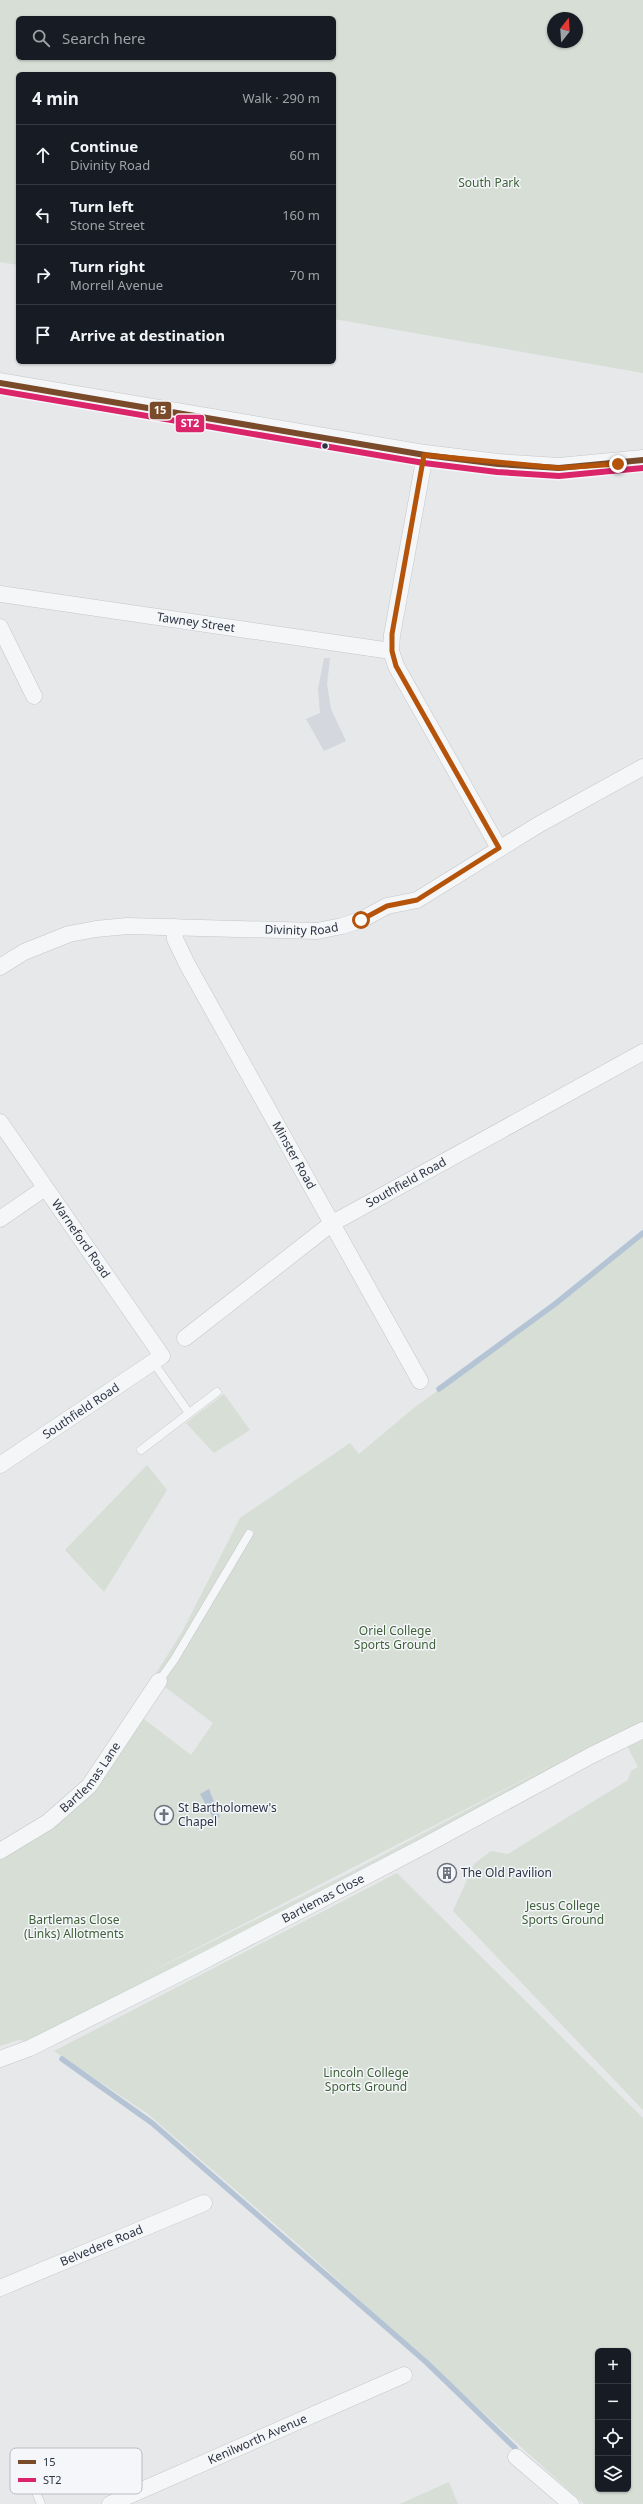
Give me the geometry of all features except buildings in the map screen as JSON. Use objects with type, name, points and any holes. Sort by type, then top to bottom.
[{"type":"street","points":[[0,383],[424,455],[559,468],[643,460]]},
{"type":"street","points":[[424,455],[392,634],[392,651],[396,666],[499,848]]},
{"type":"street","name":"Tawney Street","points":[[0,594],[392,651]]},
{"type":"street","points":[[0,627],[34,696]]},
{"type":"street","name":"Divinity Road","points":[[0,967],[24,952],[69,934],[127,926],[317,931],[342,926],[361,920],[387,906],[417,900],[499,848],[643,767]]},
{"type":"street","name":"Minster Road","points":[[174,927],[175,939],[187,964],[420,1381]]},
{"type":"street","name":"Southfield Road","points":[[185,1338],[331,1224],[643,1052]]},
{"type":"street","name":"Warneford Road","points":[[0,1122],[157,1359]]},
{"type":"street","points":[[0,1219],[45,1188]]},
{"type":"street","name":"Southfield Road","points":[[0,1466],[157,1359]]},
{"type":"street","name":"Bartlemas Lane","points":[[0,1851],[48,1822],[89,1786],[159,1681]]},
{"type":"street","name":"Bartlemas Close","points":[[0,2059],[30,2048],[190,1968],[643,1730]]},
{"type":"street","name":"Belvedere Road","points":[[0,2288],[204,2203]]},
{"type":"street","name":"Kenilworth Avenue","points":[[142,2490],[404,2375]]},
{"type":"street","points":[[516,2457],[571,2504]]},
{"type":"street","name":"Kenilworth Avenue","points":[[110,2504],[133,2494]]},
{"type":"lane","points":[[157,1359],[189,1413]]},
{"type":"lane","points":[[141,1450],[217,1392]]},
{"type":"lane","points":[[159,1681],[178,1654],[250,1534]]},
{"type":"lane","points":[[37,2494],[41,2504]]},
{"type":"shaded area","points":[[324,658],[330,658],[327,684],[331,709],[346,741],[324,751],[306,719],[320,713],[318,689]]},
{"type":"green space","name":"South Park","points":[[0,0],[643,0],[643,373],[336,319],[336,72],[16,72],[16,265],[0,262]]},
{"type":"green space","name":"Oriel College Sports Ground","points":[[643,1234],[643,1722],[56,2028],[27,2041],[18,2040],[0,2046],[0,1858],[58,1819],[140,1716],[191,1755],[213,1723],[153,1678],[182,1632],[240,1518],[350,1443],[359,1454],[415,1407],[527,1327]],"holes":[[[555,1763],[347,1874],[133,1981]]]},
{"type":"green space","points":[[224,1394],[250,1430],[214,1453],[186,1423]]},
{"type":"green space","points":[[147,1465],[167,1490],[104,1592],[65,1550]]},
{"type":"green space","name":"Jesus College Sports Ground","points":[[643,1733],[643,2110],[453,1911],[474,1864],[491,1851],[508,1854],[628,1780],[631,1771],[638,1767],[625,1742]]},
{"type":"green space","name":"Lincoln College Sports Ground","points":[[397,1873],[643,2118],[643,2504],[584,2504],[300,2246],[148,2114],[54,2051]]},
{"type":"green space","points":[[449,2482],[458,2504],[400,2504]]},
{"type":"water","points":[[209,1789],[220,1817],[214,1820],[200,1794]]},
{"type":"waterway","points":[[439,1389],[555,1304],[643,1233]]},
{"type":"waterway","points":[[62,2059],[152,2123],[426,2362],[515,2448]]},
{"type":"transit line","name":"15","points":[[0,383],[425,455],[498,464],[559,468],[643,460]]},
{"type":"transit line","name":"ST2","points":[[0,391],[424,463],[497,472],[559,476],[643,468]]},
{"type":"place","name":"St Bartholomew's Chapel","points":[[164,1815]]},
{"type":"place","name":"The Old Pavilion","points":[[447,1873]]},
{"type":"route","points":[[361,920],[387,906],[417,900],[499,848],[396,666],[392,651],[392,634],[420,486],[424,455],[498,464],[559,468],[618,464]]},
{"type":"park label","name":"Bartlemas Close (Links) Allotments","points":[[74,1927]]}]
